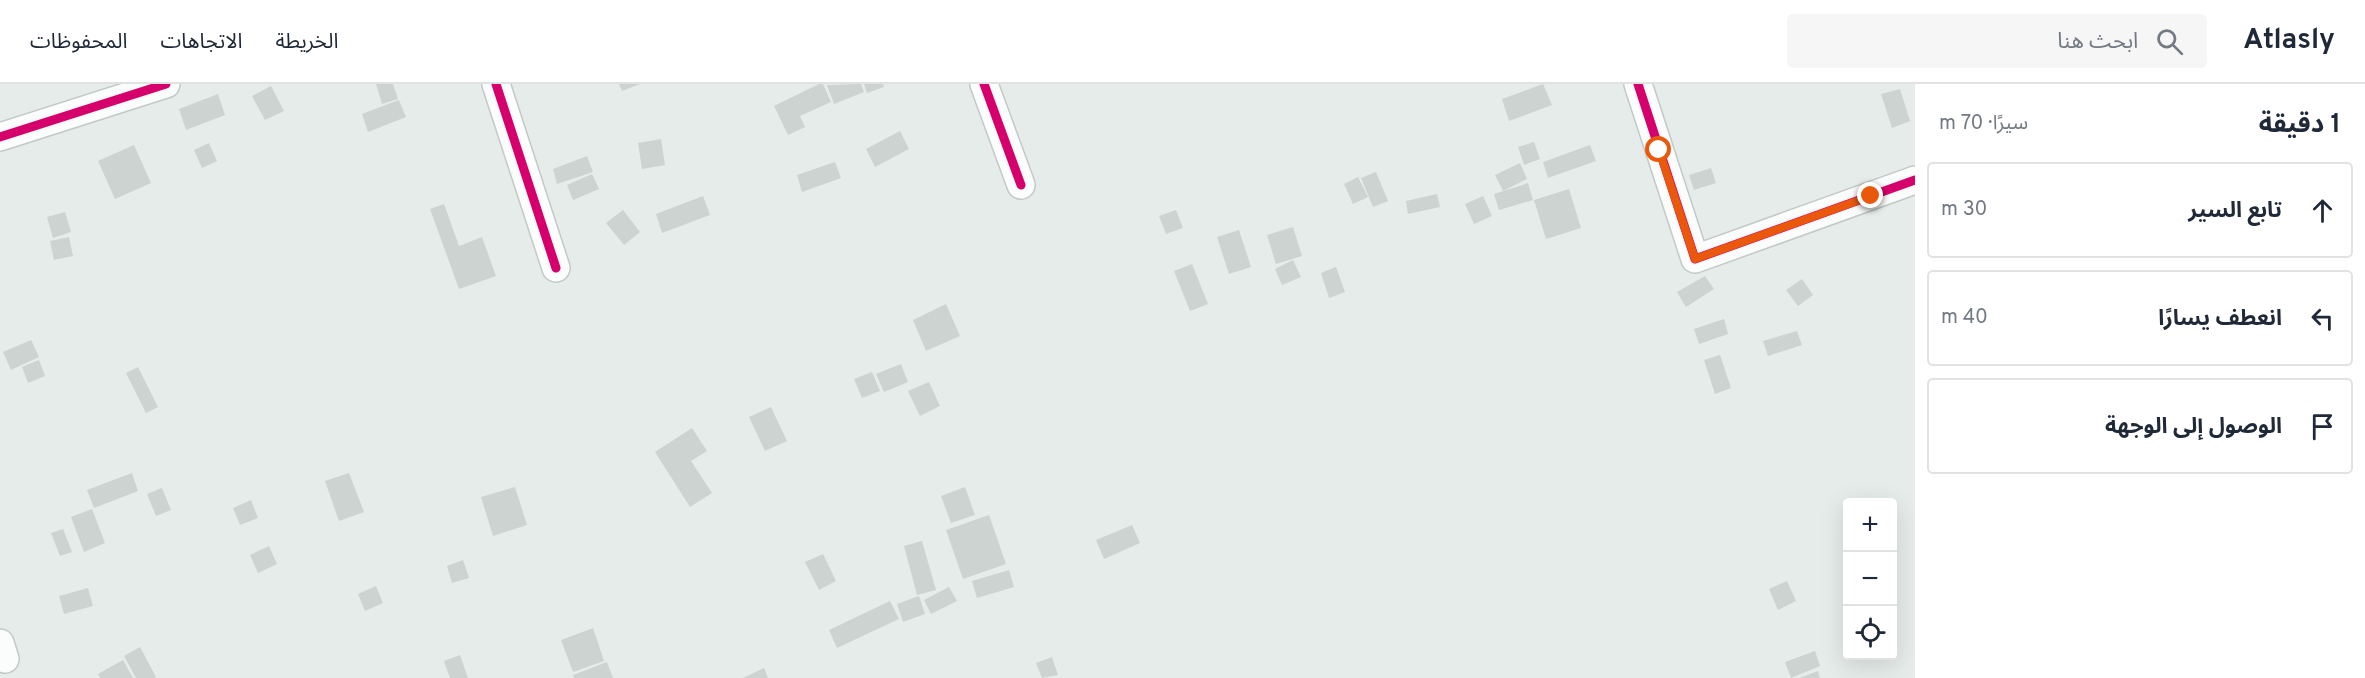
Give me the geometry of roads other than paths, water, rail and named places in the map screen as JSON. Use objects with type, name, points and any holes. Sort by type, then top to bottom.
[{"type":"street","points":[[0,137],[166,84]]},
{"type":"street","points":[[496,84],[556,268]]},
{"type":"street","points":[[984,84],[1021,185]]},
{"type":"street","points":[[1638,84],[1695,259],[1915,180]]}]
